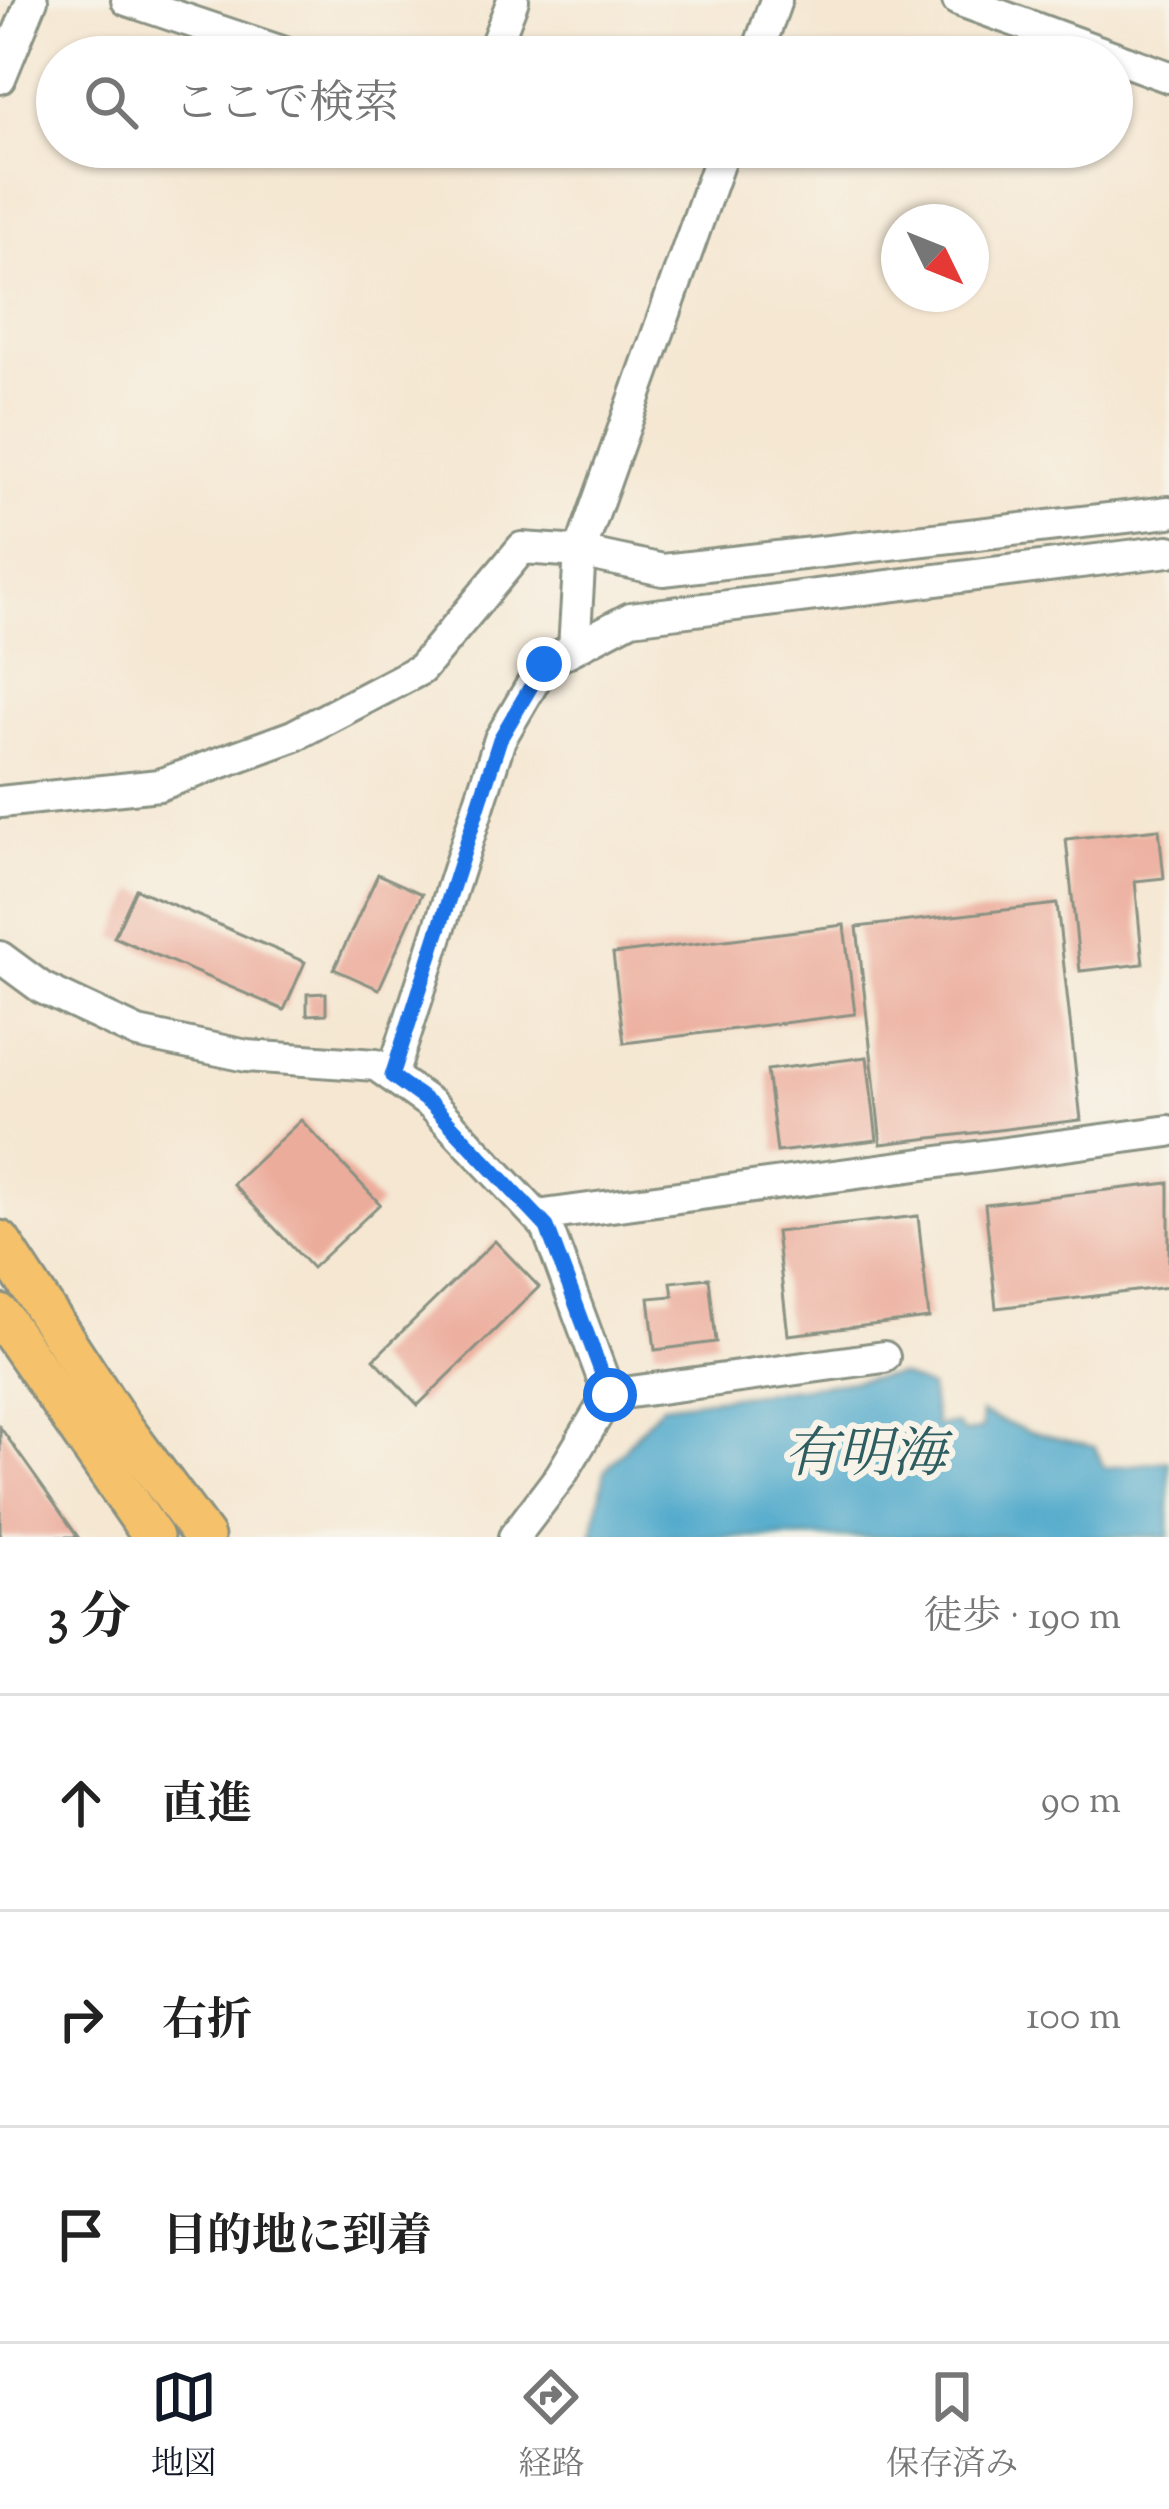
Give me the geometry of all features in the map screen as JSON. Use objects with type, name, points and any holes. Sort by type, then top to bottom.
[{"type":"main road","points":[[0,1241],[120,1424],[204,1537]]},
{"type":"main road","points":[[0,1315],[153,1537]]},
{"type":"street","points":[[0,78],[32,0]]},
{"type":"street","points":[[127,0],[234,36]]},
{"type":"street","points":[[499,36],[513,0]]},
{"type":"street","points":[[763,36],[776,0]]},
{"type":"street","points":[[958,0],[1057,36]]},
{"type":"street","points":[[1133,64],[1169,77]]},
{"type":"street","points":[[574,648],[580,552],[717,168]]},
{"type":"street","points":[[0,802],[159,785],[292,736],[421,669],[522,548],[580,552],[663,570],[1169,512]]},
{"type":"street","points":[[392,1076],[500,739],[544,664],[631,618],[1169,551]]},
{"type":"street","points":[[0,957],[42,988],[138,1033],[247,1056],[376,1066],[392,1076],[432,1105],[547,1227],[610,1395]]},
{"type":"street","points":[[537,1216],[1169,1131]]},
{"type":"street","points":[[610,1395],[884,1357]]},
{"type":"street","points":[[514,1537],[561,1474],[610,1395]]},
{"type":"water","name":"有明海","points":[[899,1375],[930,1388],[936,1426],[956,1424],[964,1433],[982,1429],[981,1413],[1026,1431],[1095,1447],[1104,1468],[1169,1461],[1169,1537],[592,1537],[605,1471],[662,1405]]},
{"type":"building","points":[[1159,829],[1164,878],[1135,881],[1143,964],[1080,971],[1066,839]]},
{"type":"building","points":[[378,874],[422,894],[379,989],[334,969]]},
{"type":"building","points":[[136,889],[305,962],[284,1010],[114,937]]},
{"type":"building","points":[[1057,904],[1081,1120],[881,1144],[857,927]]},
{"type":"building","points":[[844,925],[855,1014],[624,1043],[613,954]]},
{"type":"building","points":[[326,993],[326,1014],[307,1015],[307,994]]},
{"type":"building","points":[[867,1057],[877,1140],[777,1152],[767,1070]]},
{"type":"building","points":[[301,1120],[380,1204],[312,1268],[233,1184]]},
{"type":"building","points":[[1169,1183],[1169,1287],[996,1308],[985,1204]]},
{"type":"building","points":[[918,1216],[929,1318],[788,1335],[776,1232]]},
{"type":"building","points":[[495,1241],[539,1287],[418,1405],[374,1359]]},
{"type":"building","points":[[709,1278],[716,1342],[655,1350],[649,1298],[673,1296],[671,1282]]},
{"type":"building","points":[[0,1427],[78,1537],[0,1537]]},
{"type":"route","points":[[544,664],[500,739],[392,1076],[432,1105],[547,1227],[610,1395]]}]
